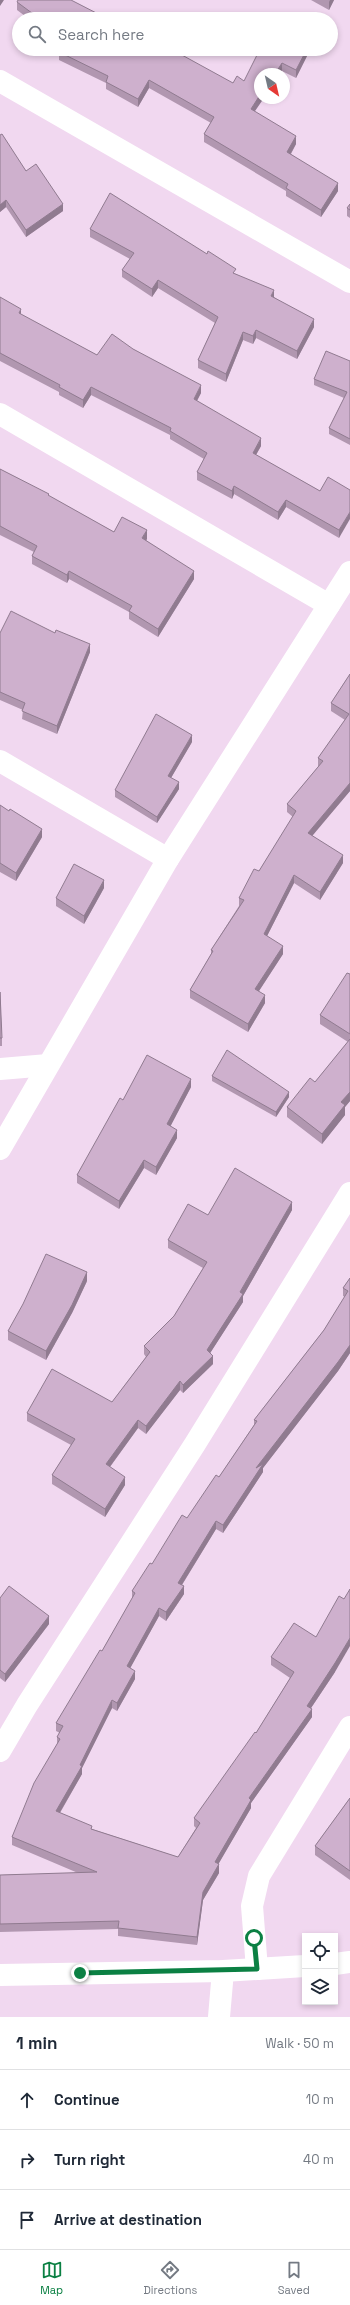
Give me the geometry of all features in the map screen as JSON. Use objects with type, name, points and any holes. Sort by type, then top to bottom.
[{"type":"street","points":[[0,81],[350,282]]},
{"type":"street","points":[[0,414],[330,605]]},
{"type":"street","points":[[0,1149],[168,859],[350,572]]},
{"type":"street","points":[[0,761],[168,859]]},
{"type":"street","points":[[0,1069],[48,1065]]},
{"type":"street","points":[[0,1751],[27,1705],[195,1444],[350,1193]]},
{"type":"street","points":[[257,1969],[252,1906],[259,1876],[350,1726]]},
{"type":"street","points":[[338,1964],[350,1962]]},
{"type":"street","points":[[0,1975],[223,1971],[302,1966]]},
{"type":"street","points":[[219,2017],[223,1971]]},
{"type":"building","points":[[18,0],[71,0],[94,12],[31,12],[17,2]]},
{"type":"building","points":[[67,56],[184,56],[233,83],[237,76],[244,81],[256,56],[303,56],[296,70],[282,63],[279,68],[254,68],[254,104],[251,109],[296,136],[287,152],[338,183],[321,210],[286,188],[288,184],[204,134],[214,117],[149,80],[138,99],[106,82],[108,76]]},
{"type":"building","points":[[2,134],[26,171],[36,164],[63,204],[26,230],[6,200],[0,205],[0,135]]},
{"type":"building","points":[[110,193],[207,254],[208,251],[236,269],[233,273],[274,290],[271,296],[314,319],[297,351],[256,330],[253,336],[243,332],[226,374],[198,360],[218,317],[158,280],[152,289],[122,270],[134,253],[90,229]]},
{"type":"building","points":[[0,297],[21,309],[19,313],[97,355],[112,334],[133,349],[201,385],[194,399],[261,438],[253,453],[320,491],[328,477],[350,490],[350,512],[339,530],[286,500],[278,512],[234,486],[232,491],[197,472],[207,453],[170,431],[171,428],[91,387],[83,400],[59,387],[60,385],[0,353]]},
{"type":"building","points":[[326,351],[350,361],[350,439],[329,428],[347,392],[314,379]]},
{"type":"building","points":[[0,469],[49,494],[48,495],[114,532],[122,517],[147,530],[142,538],[194,571],[158,629],[129,611],[132,606],[69,571],[67,575],[32,556],[37,546],[0,526]]},
{"type":"building","points":[[11,611],[55,633],[56,630],[90,644],[57,726],[22,711],[25,703],[0,692],[0,633]]},
{"type":"building","points":[[350,674],[350,783],[308,833],[343,855],[320,892],[294,875],[264,934],[283,946],[255,989],[265,995],[248,1024],[190,990],[213,951],[211,950],[244,900],[239,898],[254,869],[259,871],[296,811],[287,804],[323,761],[318,758],[349,714],[331,703]]},
{"type":"building","points":[[156,714],[192,735],[168,776],[179,782],[157,817],[115,790]]},
{"type":"building","points":[[0,805],[9,811],[10,809],[42,829],[16,873],[0,863]]},
{"type":"building","points":[[74,864],[104,880],[84,916],[56,898]]},
{"type":"building","points":[[347,973],[350,974],[350,1034],[320,1015]]},
{"type":"building","points":[[0,992],[2,1038],[0,1038]]},
{"type":"building","points":[[350,1039],[350,1092],[341,1102],[345,1105],[322,1134],[287,1107],[310,1078],[315,1082]]},
{"type":"building","points":[[227,1050],[289,1092],[276,1112],[212,1076]]},
{"type":"building","points":[[147,1055],[191,1079],[167,1124],[177,1130],[156,1167],[144,1160],[119,1201],[77,1175],[120,1098],[123,1100]]},
{"type":"building","points":[[235,1168],[292,1202],[240,1292],[243,1294],[207,1350],[213,1356],[183,1385],[180,1381],[146,1426],[138,1420],[106,1464],[125,1477],[105,1509],[52,1475],[75,1439],[27,1413],[52,1369],[112,1402],[150,1352],[144,1346],[174,1316],[207,1262],[168,1240],[188,1204],[208,1215]]},
{"type":"building","points":[[46,1254],[87,1272],[72,1305],[46,1351],[8,1331],[23,1304]]},
{"type":"building","points":[[350,1278],[350,1345],[256,1468],[263,1464],[223,1525],[216,1521],[178,1583],[184,1586],[166,1612],[159,1608],[127,1666],[135,1671],[117,1703],[112,1700],[80,1765],[82,1766],[56,1811],[92,1826],[91,1829],[178,1857],[200,1823],[194,1818],[255,1732],[256,1733],[294,1672],[271,1657],[294,1623],[316,1637],[339,1596],[344,1599],[350,1589],[350,1638],[307,1706],[312,1709],[249,1798],[251,1800],[215,1862],[219,1864],[203,1892],[197,1937],[118,1928],[119,1921],[0,1924],[0,1875],[97,1872],[12,1837],[34,1783],[60,1739],[57,1737],[63,1726],[56,1723],[100,1650],[102,1651],[135,1593],[132,1591],[150,1563],[152,1564],[182,1515],[187,1518],[216,1475],[219,1477],[257,1421],[254,1420],[324,1330],[348,1291],[343,1288]]},
{"type":"building","points":[[9,1586],[49,1616],[5,1674],[0,1670],[0,1598]]},
{"type":"building","points":[[350,1798],[350,1871],[315,1846]]},
{"type":"route","points":[[80,1973],[223,1971],[257,1969],[254,1938]]}]
